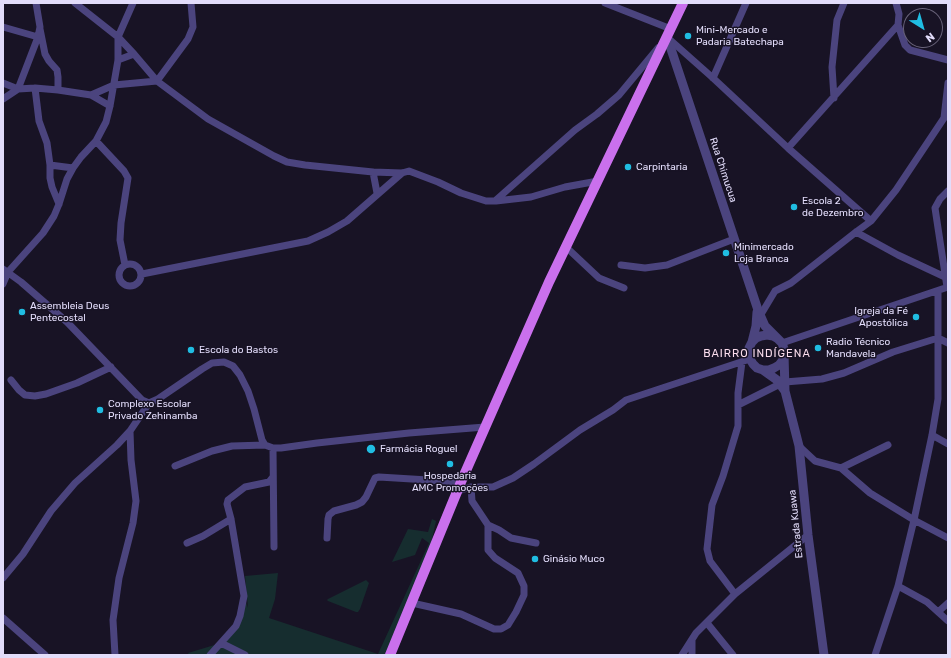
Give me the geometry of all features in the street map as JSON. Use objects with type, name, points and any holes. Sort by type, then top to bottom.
[{"type":"main road","points":[[390,655],[459,486],[549,282],[683,3]]},
{"type":"street","points":[[36,3],[46,54],[57,70],[58,90]]},
{"type":"street","points":[[75,3],[118,36],[157,81],[208,119],[287,162],[373,172],[402,173],[409,171],[461,193],[486,201],[531,197],[565,187],[598,181]]},
{"type":"street","points":[[3,284],[6,271],[43,233],[54,216],[67,179],[73,168],[96,141],[106,122],[118,60],[118,36],[133,3]]},
{"type":"street","points":[[91,95],[114,85],[157,81],[188,39],[193,27],[191,3]]},
{"type":"street","points":[[605,3],[669,33],[713,78],[788,148],[871,221]]},
{"type":"street","points":[[713,78],[746,3]]},
{"type":"street","points":[[834,98],[832,67],[837,20],[844,3]]},
{"type":"street","points":[[896,3],[899,14],[898,25],[905,45],[910,50],[948,60]]},
{"type":"street","points":[[788,148],[898,25]]},
{"type":"street","points":[[3,27],[38,37]]},
{"type":"street","points":[[3,99],[18,89],[38,37],[40,27]]},
{"type":"street","points":[[496,201],[575,130],[619,95],[669,33]]},
{"type":"street","name":"Rua Chimucua","points":[[669,33],[759,313],[765,326],[780,341]]},
{"type":"street","points":[[118,60],[134,54]]},
{"type":"street","points":[[3,83],[18,89],[35,88],[91,95],[110,106]]},
{"type":"street","points":[[759,313],[775,291],[791,282],[871,221],[896,190],[946,116],[948,83]]},
{"type":"street","points":[[35,88],[39,121],[47,143],[50,178],[59,204]]},
{"type":"street","points":[[96,141],[124,171],[128,178],[120,240],[125,265]]},
{"type":"street","points":[[50,165],[73,168]]},
{"type":"street","points":[[373,172],[377,193]]},
{"type":"street","points":[[142,274],[308,241],[347,221],[377,193],[402,173]]},
{"type":"street","points":[[780,341],[948,287],[935,208],[940,199],[948,191]]},
{"type":"street","points":[[856,232],[898,255],[946,277]]},
{"type":"street","points":[[621,265],[645,268],[667,265],[734,239]]},
{"type":"street","points":[[566,248],[599,278],[624,288]]},
{"type":"street","points":[[125,265],[136,265],[141,270],[141,278],[134,286],[127,286],[123,284],[119,278],[120,271],[125,265]]},
{"type":"street","points":[[6,271],[67,322],[142,400],[150,403]]},
{"type":"street","points":[[875,655],[898,586],[932,435],[938,399],[938,291]]},
{"type":"street","name":"Rua Chimucua","points":[[746,361],[759,313]]},
{"type":"street","points":[[752,342],[756,338],[767,335],[773,336],[780,341],[784,349],[783,386]]},
{"type":"street","points":[[738,405],[783,386],[844,373],[893,352],[938,338],[948,343]]},
{"type":"street","points":[[763,370],[769,370],[779,365],[784,354]]},
{"type":"street","points":[[327,538],[328,519],[330,515],[334,511],[362,502],[375,478],[379,477],[471,487],[493,487],[513,478],[580,430],[614,410],[626,400],[746,361],[763,370],[783,386]]},
{"type":"street","points":[[735,594],[710,561],[707,549],[712,505],[723,476],[738,426],[738,393],[746,361]]},
{"type":"street","points":[[3,578],[23,554],[51,511],[74,483],[117,446],[150,403],[202,368],[212,363],[224,362],[233,366],[248,390],[262,440],[265,445]]},
{"type":"street","points":[[11,380],[25,395],[35,396],[46,394],[77,383],[110,367]]},
{"type":"street","name":"Estrada Kuawa","points":[[783,386],[799,446],[808,534],[824,655]]},
{"type":"street","points":[[175,466],[212,451],[232,446],[265,445],[273,448],[281,448],[409,433],[485,427]]},
{"type":"street","points":[[115,655],[113,620],[119,578],[133,523],[136,501],[131,460],[130,431]]},
{"type":"street","points":[[932,435],[948,444]]},
{"type":"street","points":[[841,468],[888,445]]},
{"type":"street","points":[[799,446],[815,461],[841,468],[870,493],[914,520],[948,538]]},
{"type":"street","points":[[273,448],[274,547]]},
{"type":"street","points":[[210,655],[236,626],[240,616],[244,596],[231,519],[227,504],[228,500],[245,487],[270,482],[273,477]]},
{"type":"street","points":[[471,487],[472,501],[488,525],[511,538],[536,543]]},
{"type":"street","points":[[187,543],[203,536],[231,519]]},
{"type":"street","points":[[412,603],[461,614],[494,629],[501,629],[508,625],[524,596],[524,586],[518,574],[495,558],[488,550],[488,525]]},
{"type":"street","points":[[682,655],[696,633],[735,594],[808,534]]},
{"type":"street","points":[[898,586],[927,602],[948,621]]},
{"type":"street","points":[[938,612],[948,603]]},
{"type":"street","points":[[3,618],[45,655]]},
{"type":"street","points":[[707,623],[733,655]]},
{"type":"street","points":[[692,640],[692,655]]},
{"type":"street","points":[[221,642],[244,655]]},
{"type":"green space","points":[[432,519],[436,521],[431,544],[386,655],[189,655],[188,653],[221,643],[236,626],[244,596],[248,608],[245,576],[278,573],[275,599],[269,618],[378,654],[429,543],[422,538],[415,555],[392,562],[408,529],[428,532]]},
{"type":"green space","points":[[366,580],[369,583],[358,612],[327,600],[328,599]]},
{"type":"place","name":"Mini-Mercado e Padaria Batechapa","points":[[688,36]]},
{"type":"place","name":"Carpintaria","points":[[628,167]]},
{"type":"place","name":"Escola 2 de Dezembro","points":[[794,207]]},
{"type":"place","name":"Minimercado Loja Branca","points":[[726,253]]},
{"type":"place","name":"Assembleia Deus Pentecostal","points":[[22,312]]},
{"type":"place","name":"Igreja da Fé Apostólica","points":[[916,317]]},
{"type":"place","name":"Radio Técnico Mandavela","points":[[818,348]]},
{"type":"place","name":"Escola do Bastos","points":[[191,350]]},
{"type":"place","name":"Complexo Escolar Privado Zehinamba","points":[[100,410]]},
{"type":"place","name":"Farmácia Roguel","points":[[371,449]]},
{"type":"place","name":"Hospedaria AMC Promoções","points":[[450,464]]},
{"type":"place","name":"Ginásio Muco","points":[[535,559]]},
{"type":"district","name":"BAIRRO INDÍGENA","points":[[757,354]]}]
